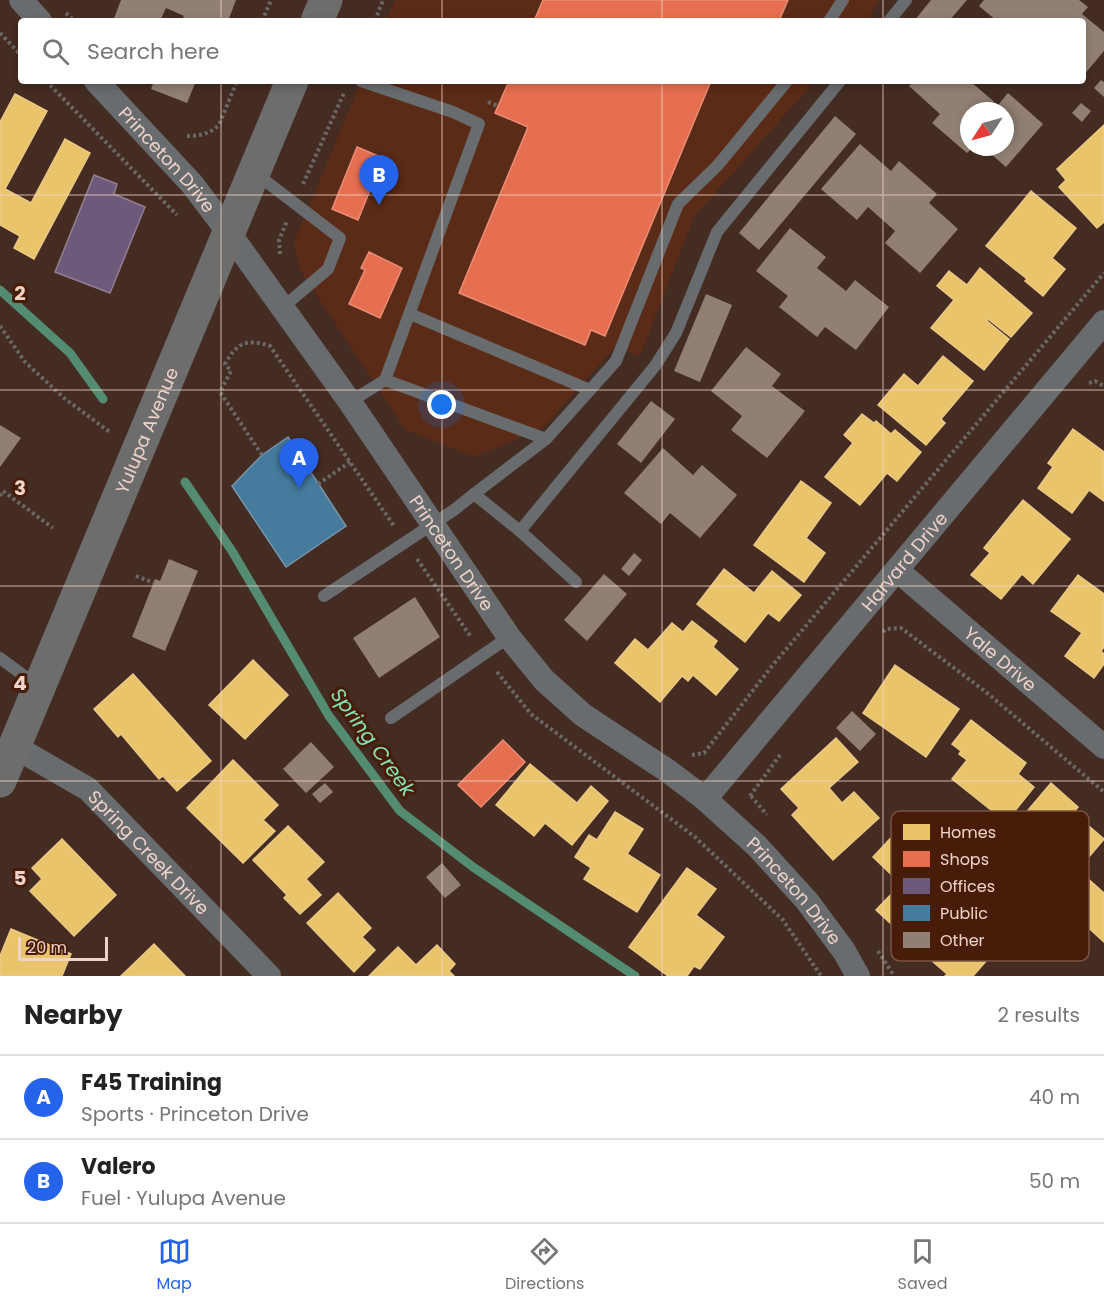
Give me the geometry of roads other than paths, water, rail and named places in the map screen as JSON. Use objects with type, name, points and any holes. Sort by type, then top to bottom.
[{"type":"street","points":[[21,0],[37,18]]},
{"type":"street","points":[[318,18],[326,0]]},
{"type":"street","name":"Princeton Drive","points":[[99,84],[192,184],[229,233],[350,402],[509,637],[544,680],[584,715],[668,771],[705,799],[757,846],[807,901],[844,951],[858,976]]},
{"type":"street","name":"Yulupa Avenue","points":[[0,781],[291,84]]},
{"type":"street","name":"Harvard Drive","points":[[705,799],[1102,329]]},
{"type":"street","name":"Yale Drive","points":[[898,571],[1104,747]]},
{"type":"street","name":"Spring Creek Drive","points":[[15,747],[88,789],[269,976]]},
{"type":"lane","points":[[831,18],[843,0]]},
{"type":"lane","points":[[891,18],[906,0]]},
{"type":"lane","points":[[350,402],[385,380],[479,124],[453,112],[370,84]]},
{"type":"lane","points":[[324,596],[474,494],[546,439],[616,361],[678,204],[718,165],[785,84]]},
{"type":"lane","points":[[520,531],[655,366],[676,333],[717,232],[838,84]]},
{"type":"lane","points":[[254,172],[340,238],[328,269],[282,308]]},
{"type":"lane","points":[[410,314],[590,390]]},
{"type":"lane","points":[[385,380],[546,439]]},
{"type":"lane","points":[[474,494],[520,531],[576,582]]},
{"type":"lane","points":[[391,718],[509,637]]},
{"type":"lane","points":[[0,658],[39,687]]},
{"type":"waterway","name":"Spring Creek","points":[[0,290],[70,353],[103,399]]},
{"type":"waterway","name":"Spring Creek","points":[[185,482],[232,551],[329,716],[400,811],[473,867],[635,976]]},
{"type":"place","name":"Valero","points":[[379,205]]},
{"type":"place","name":"F45 Training","points":[[299,488]]}]
